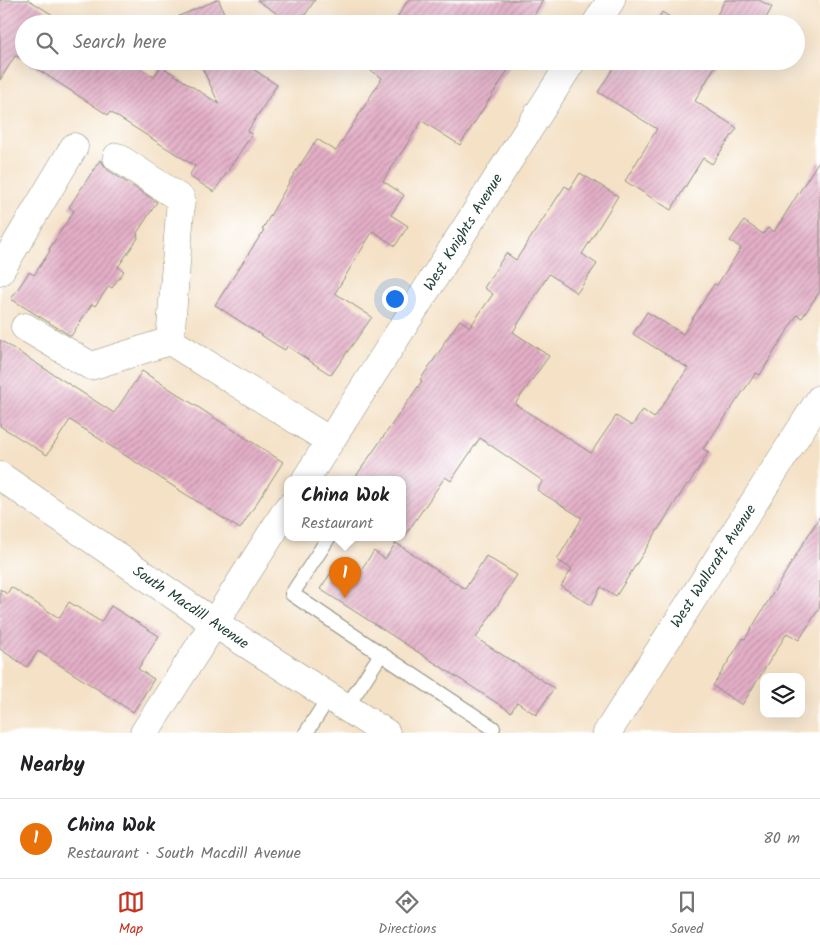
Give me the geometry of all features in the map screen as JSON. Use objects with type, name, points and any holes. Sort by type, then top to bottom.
[{"type":"street","points":[[602,15],[611,0]]},
{"type":"street","name":"West Knights Avenue","points":[[308,476],[566,70]]},
{"type":"street","points":[[2,264],[74,147]]},
{"type":"street","points":[[117,157],[181,199],[170,341]]},
{"type":"street","points":[[24,327],[92,366],[170,341],[330,441]]},
{"type":"street","name":"West Wallcraft Avenue","points":[[606,733],[820,399]]},
{"type":"street","name":"South Macdill Avenue","points":[[0,476],[214,623],[386,733]]},
{"type":"street","points":[[144,733],[284,514]]},
{"type":"lane","points":[[326,541],[292,594],[493,728]]},
{"type":"lane","points":[[306,733],[381,654]]},
{"type":"building","points":[[0,0],[29,0],[53,15],[15,15],[15,56],[0,80]]},
{"type":"building","points":[[219,0],[225,15],[181,15]]},
{"type":"building","points":[[257,0],[315,0],[305,15],[279,15]]},
{"type":"building","points":[[408,0],[543,0],[534,15],[399,15]]},
{"type":"building","points":[[725,0],[759,0],[772,7],[768,15],[717,15]]},
{"type":"building","points":[[39,70],[144,70],[154,77],[158,70],[167,70],[219,104],[203,70],[254,70],[277,85],[247,132],[252,134],[214,192],[189,176],[195,166],[110,112],[108,115]]},
{"type":"building","points":[[508,70],[460,145],[422,121],[383,181],[404,195],[391,215],[408,226],[395,246],[373,231],[335,293],[372,317],[331,375],[287,346],[285,350],[278,346],[215,305],[264,230],[262,230],[291,179],[317,139],[336,151],[382,78],[371,71]]},
{"type":"building","points":[[612,70],[713,70],[695,101],[737,128],[712,164],[703,158],[671,210],[625,181],[657,129],[598,92]]},
{"type":"building","points":[[820,159],[820,291],[802,318],[797,315],[760,375],[756,373],[703,449],[709,452],[616,596],[601,587],[591,605],[561,586],[572,569],[557,560],[582,518],[537,490],[543,481],[480,438],[451,481],[445,477],[406,534],[406,476],[356,476],[422,381],[420,380],[460,320],[470,327],[493,294],[484,288],[506,253],[516,260],[565,186],[570,189],[580,173],[618,196],[582,254],[597,264],[577,293],[549,274],[513,332],[549,356],[515,404],[591,453],[616,416],[632,426],[643,410],[654,418],[688,368],[633,334],[647,312],[683,334],[714,284],[717,285],[741,248],[730,241],[744,221],[763,234],[768,228],[774,232]]},
{"type":"building","points":[[100,160],[108,170],[157,202],[137,233],[138,238],[118,267],[124,271],[112,288],[109,286],[95,306],[92,304],[71,336],[11,299],[29,272],[34,275],[50,251],[49,249],[74,211],[69,207]]},
{"type":"building","points":[[0,340],[114,413],[142,371],[283,462],[240,529],[70,420],[47,455],[0,426]]},
{"type":"building","points":[[820,516],[820,607],[799,640],[787,633],[762,673],[760,673],[760,676],[742,705],[713,686],[743,638],[745,639]]},
{"type":"building","points":[[396,543],[465,589],[486,556],[517,575],[476,638],[554,688],[536,715],[517,702],[511,712],[320,589],[341,558],[360,571],[374,551],[385,559]]},
{"type":"building","points":[[11,587],[59,618],[69,602],[101,622],[111,606],[159,636],[138,669],[154,679],[133,712],[38,651],[27,667],[0,649],[0,589],[7,594]]},
{"type":"place","name":"China Wok","points":[[345,598]]}]
